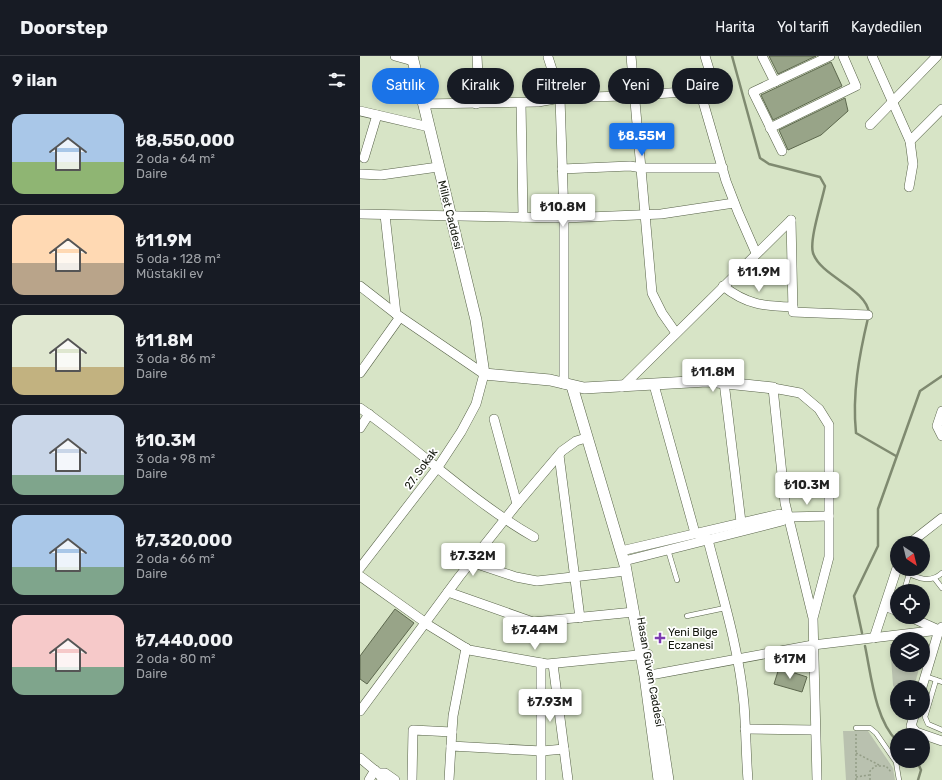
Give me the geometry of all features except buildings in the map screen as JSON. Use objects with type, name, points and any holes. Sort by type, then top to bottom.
[{"type":"street","points":[[395,56],[413,59]]},
{"type":"street","points":[[477,56],[478,68]]},
{"type":"street","points":[[546,56],[551,68]]},
{"type":"street","points":[[631,56],[632,68]]},
{"type":"street","points":[[705,56],[709,68]]},
{"type":"street","points":[[762,56],[775,82]]},
{"type":"street","points":[[782,151],[753,92],[830,56]]},
{"type":"street","points":[[770,128],[856,86],[843,56]]},
{"type":"street","points":[[872,56],[910,141],[913,164],[909,188]]},
{"type":"street","points":[[870,124],[933,57]]},
{"type":"street","points":[[514,103],[521,103],[523,217]]},
{"type":"street","name":"Millet Caddesi","points":[[423,104],[476,320],[484,374]]},
{"type":"street","points":[[560,104],[568,385]]},
{"type":"street","points":[[636,104],[652,292],[662,313],[676,333]]},
{"type":"street","points":[[704,104],[734,203],[756,253]]},
{"type":"street","points":[[910,141],[942,109]]},
{"type":"street","points":[[360,111],[429,127]]},
{"type":"street","points":[[360,170],[362,158],[377,115]]},
{"type":"street","points":[[562,169],[630,166],[642,168],[723,168]]},
{"type":"street","points":[[360,174],[381,175],[438,167]]},
{"type":"street","points":[[360,214],[564,218],[661,214],[734,203]]},
{"type":"street","points":[[360,373],[398,315],[385,214]]},
{"type":"street","points":[[622,387],[791,220],[793,312],[868,315]]},
{"type":"street","points":[[360,286],[398,315],[484,374],[550,380],[584,388],[707,381],[773,388],[800,393],[819,409],[829,425],[829,557],[813,618]]},
{"type":"street","points":[[723,286],[744,300],[769,306],[793,307]]},
{"type":"street","name":"27. Sokak","points":[[360,568],[438,467],[461,432],[476,404],[484,374]]},
{"type":"street","points":[[724,382],[741,522]]},
{"type":"street","name":"Hasan Güven Caddesi","points":[[568,385],[624,562],[644,654]]},
{"type":"street","points":[[654,385],[695,533],[708,540],[737,658],[744,704],[748,780]]},
{"type":"street","points":[[773,388],[787,517],[813,618],[817,780]]},
{"type":"street","points":[[360,408],[438,467],[504,520],[534,537]]},
{"type":"street","points":[[942,411],[937,426],[942,436]]},
{"type":"street","points":[[360,428],[369,414]]},
{"type":"street","points":[[494,419],[517,504]]},
{"type":"street","points":[[360,711],[448,592],[517,504],[559,456],[576,441],[586,438]]},
{"type":"street","points":[[559,456],[580,618]]},
{"type":"street","points":[[624,562],[695,533],[741,522],[780,514],[787,517],[829,516]]},
{"type":"street","points":[[471,562],[516,577],[537,581],[575,577],[668,550],[782,521],[787,517]]},
{"type":"street","points":[[919,536],[942,518]]},
{"type":"street","name":"Hasan Güven Caddesi","points":[[624,562],[632,577],[644,654],[668,780]]},
{"type":"street","points":[[360,576],[425,623],[466,648],[553,664],[644,654]]},
{"type":"street","points":[[874,638],[894,576]]},
{"type":"street","points":[[448,592],[533,622],[634,612]]},
{"type":"street","points":[[885,606],[890,608]]},
{"type":"street","points":[[928,624],[941,629]]},
{"type":"street","points":[[648,676],[737,658],[813,645],[941,629]]},
{"type":"street","points":[[924,680],[941,629]]},
{"type":"street","points":[[449,780],[452,732],[466,648]]},
{"type":"street","points":[[541,663],[541,780]]},
{"type":"street","points":[[553,664],[568,780]]},
{"type":"street","name":"Hasan Güven Caddesi","points":[[648,676],[659,780]]},
{"type":"street","points":[[913,720],[911,726],[916,732],[942,741]]},
{"type":"street","points":[[745,729],[815,730]]},
{"type":"street","points":[[412,780],[413,730],[452,732]]},
{"type":"street","points":[[451,746],[542,751],[564,749]]},
{"type":"street","points":[[360,758],[379,774]]},
{"type":"street","points":[[369,780],[379,774],[385,773],[395,780]]},
{"type":"lane","points":[[668,550],[677,580]]},
{"type":"lane","points":[[915,576],[927,580],[935,579],[942,574]]},
{"type":"lane","points":[[935,579],[942,588]]},
{"type":"lane","points":[[687,616],[725,608]]},
{"type":"lane","points":[[925,676],[942,682]]},
{"type":"lane","points":[[936,680],[925,717],[928,724],[942,730]]},
{"type":"lane","points":[[856,728],[870,728],[876,733],[896,762],[899,780]]},
{"type":"path","points":[[856,728],[856,780]]},
{"type":"path","points":[[856,753],[879,765],[889,768],[892,776]]},
{"type":"path","points":[[870,780],[869,774],[872,768],[879,765]]},
{"type":"path","points":[[856,777],[869,774]]},
{"type":"green space","points":[[892,672],[918,672],[916,680],[893,680]]},
{"type":"green space","points":[[843,731],[868,731],[890,764],[890,768],[893,768],[895,780],[846,780]]},
{"type":"waterway","points":[[732,56],[760,158],[769,164],[820,177],[825,186],[814,230],[812,247],[813,253],[825,269],[860,296],[866,304],[869,313]]},
{"type":"waterway","points":[[868,318],[857,375],[855,404],[856,433],[896,456]]},
{"type":"waterway","points":[[862,633],[854,596],[878,546],[878,509],[920,391],[942,376]]},
{"type":"waterway","points":[[865,646],[875,696],[879,709],[890,732]]},
{"type":"waterway","points":[[918,780],[921,770],[920,768]]},
{"type":"place","name":"Yeni Bilge Eczanesi","points":[[660,638]]}]
